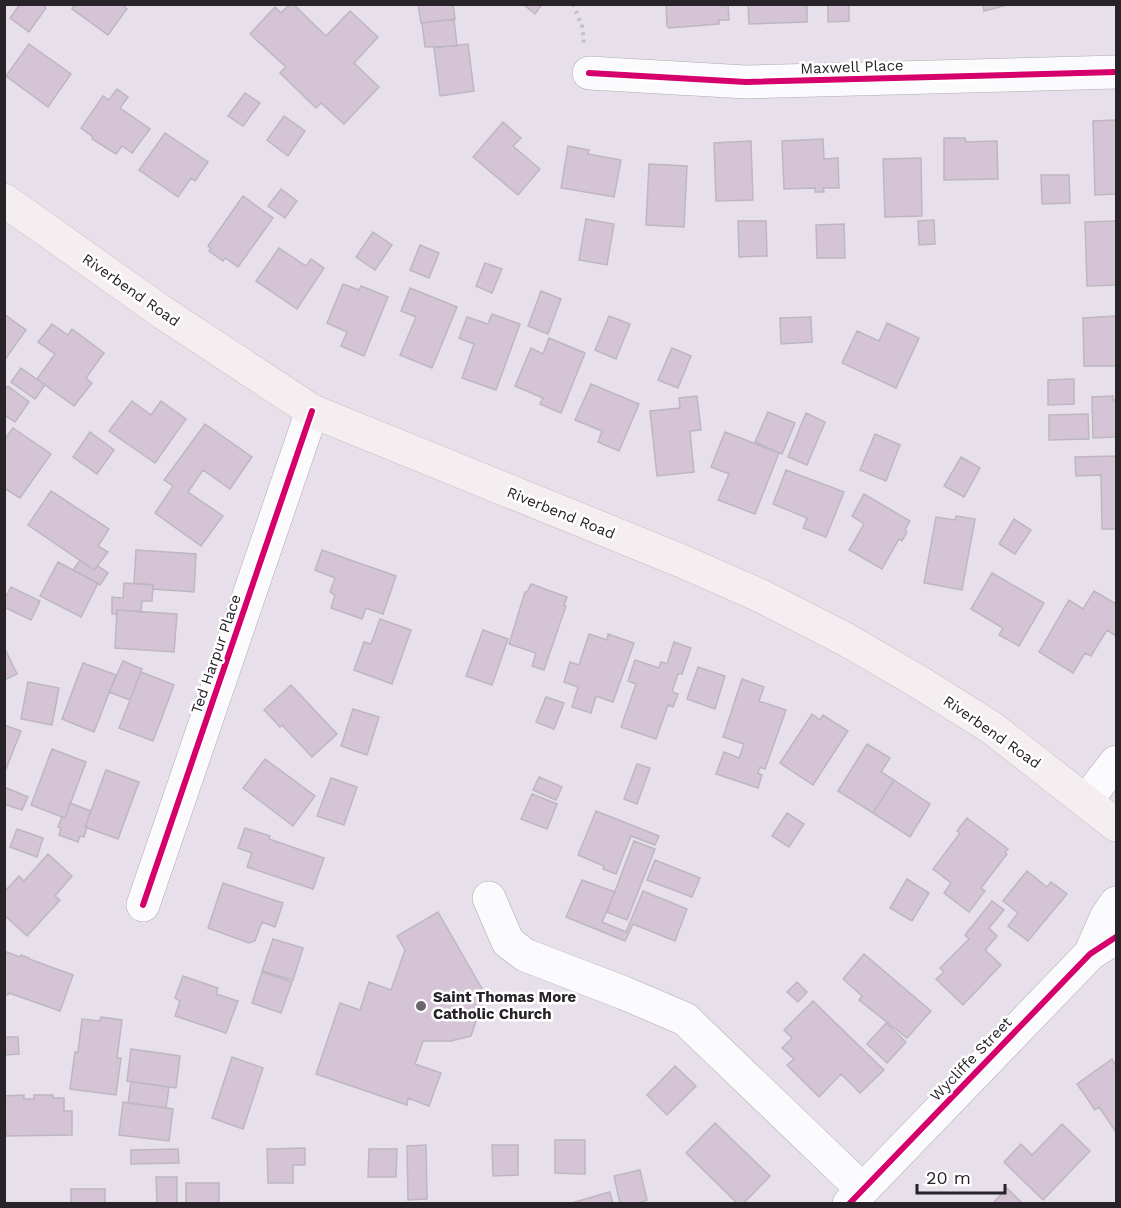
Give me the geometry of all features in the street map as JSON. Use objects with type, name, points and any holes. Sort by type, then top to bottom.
[{"type":"main road","name":"Riverbend Road","points":[[4,200],[162,312],[312,411],[684,562],[803,617],[920,682],[992,728],[1116,825]]},
{"type":"street","name":"Maxwell Place","points":[[589,73],[746,82],[1116,72]]},
{"type":"street","name":"Ted Harpur Place","points":[[143,905],[312,411]]},
{"type":"street","points":[[1086,801],[1116,762]]},
{"type":"street","points":[[489,898],[508,942],[525,955],[685,1019],[855,1196]]},
{"type":"street","name":"Wycliffe Street","points":[[855,1196],[1103,945],[1106,918],[1116,903]]},
{"type":"path","points":[[573,4],[582,26],[589,73]]},
{"type":"building","points":[[20,4],[41,4],[46,8],[29,32],[10,18]]},
{"type":"building","points":[[75,4],[121,4],[127,9],[108,35],[72,9]]},
{"type":"building","points":[[293,4],[326,36],[350,11],[378,37],[354,63],[379,87],[344,124],[321,103],[316,108],[280,73],[286,67],[250,34],[275,7],[281,13]]},
{"type":"building","points":[[418,4],[453,4],[455,19],[421,23]]},
{"type":"building","points":[[523,4],[542,4],[535,14]]},
{"type":"building","points":[[666,4],[728,4],[729,20],[719,20],[719,24],[669,28]]},
{"type":"building","points":[[748,4],[807,4],[807,22],[749,24]]},
{"type":"building","points":[[828,4],[851,4],[849,5],[849,21],[828,22]]},
{"type":"building","points":[[983,4],[1011,4],[984,11]]},
{"type":"building","points":[[454,19],[457,46],[425,47],[422,23]]},
{"type":"building","points":[[29,44],[71,74],[48,107],[6,76]]},
{"type":"building","points":[[468,44],[474,91],[440,96],[434,48]]},
{"type":"building","points":[[117,89],[128,97],[120,108],[150,129],[132,153],[122,146],[116,154],[92,139],[93,137],[81,128],[103,96],[109,100]]},
{"type":"building","points":[[245,93],[260,103],[243,126],[228,116]]},
{"type":"building","points":[[284,116],[305,131],[288,156],[267,140]]},
{"type":"building","points":[[1116,120],[1116,194],[1095,195],[1093,121]]},
{"type":"building","points":[[503,122],[521,138],[513,146],[540,169],[518,195],[473,157]]},
{"type":"building","points":[[165,133],[208,162],[195,181],[191,178],[178,197],[139,170]]},
{"type":"building","points":[[944,138],[965,138],[966,142],[997,141],[998,179],[944,180]]},
{"type":"building","points":[[823,139],[824,159],[838,158],[839,188],[823,188],[824,192],[815,192],[815,188],[784,189],[782,141]]},
{"type":"building","points":[[751,141],[753,200],[716,201],[714,143]]},
{"type":"building","points":[[568,146],[589,150],[588,154],[621,160],[614,197],[561,188]]},
{"type":"building","points":[[921,158],[922,216],[885,217],[883,159]]},
{"type":"building","points":[[649,164],[687,166],[684,227],[646,225]]},
{"type":"building","points":[[1041,175],[1069,175],[1070,203],[1042,204]]},
{"type":"building","points":[[281,189],[297,201],[285,218],[268,206]]},
{"type":"building","points":[[243,196],[273,218],[238,267],[225,258],[223,261],[209,251],[211,249],[208,246]]},
{"type":"building","points":[[586,219],[614,224],[607,265],[579,260]]},
{"type":"building","points":[[934,220],[935,244],[919,245],[918,221]]},
{"type":"building","points":[[738,221],[766,221],[767,256],[739,257]]},
{"type":"building","points":[[1116,221],[1116,285],[1087,286],[1085,222]]},
{"type":"building","points":[[844,224],[845,258],[817,258],[816,225]]},
{"type":"building","points":[[373,232],[392,245],[375,270],[356,257]]},
{"type":"building","points":[[420,245],[439,253],[429,278],[410,270]]},
{"type":"building","points":[[279,248],[306,266],[311,259],[324,268],[297,309],[256,281]]},
{"type":"building","points":[[485,263],[502,269],[492,293],[476,286]]},
{"type":"building","points":[[343,284],[359,290],[361,286],[388,297],[364,356],[341,346],[347,332],[327,323]]},
{"type":"building","points":[[410,288],[457,307],[432,368],[400,355],[416,317],[401,311]]},
{"type":"building","points":[[541,291],[561,299],[548,334],[528,326]]},
{"type":"building","points":[[4,314],[26,330],[4,361]]},
{"type":"building","points":[[492,314],[520,324],[496,390],[462,378],[474,344],[459,338],[467,317],[488,324]]},
{"type":"building","points":[[609,316],[630,324],[616,359],[595,350]]},
{"type":"building","points":[[1116,316],[1116,366],[1084,366],[1083,318]]},
{"type":"building","points":[[811,317],[812,342],[781,344],[780,318]]},
{"type":"building","points":[[887,323],[919,338],[896,388],[842,363],[857,331],[879,341]]},
{"type":"building","points":[[52,324],[68,335],[72,329],[104,353],[86,378],[92,383],[74,406],[37,379],[55,354],[38,342]]},
{"type":"building","points":[[549,338],[585,353],[561,413],[540,404],[543,398],[515,386],[531,348],[543,354]]},
{"type":"building","points":[[672,348],[691,356],[678,388],[658,380]]},
{"type":"building","points":[[21,368],[45,385],[35,399],[11,382]]},
{"type":"building","points":[[1074,379],[1074,404],[1048,405],[1048,380]]},
{"type":"building","points":[[591,384],[639,404],[619,451],[598,442],[602,431],[575,420]]},
{"type":"building","points":[[8,386],[29,402],[15,422],[4,415],[4,391]]},
{"type":"building","points":[[697,396],[701,430],[690,431],[694,472],[657,476],[650,411],[680,408],[679,398]]},
{"type":"building","points":[[1113,396],[1113,400],[1116,400],[1116,437],[1093,438],[1092,397]]},
{"type":"building","points":[[132,401],[151,415],[161,401],[186,419],[155,463],[109,431]]},
{"type":"building","points":[[768,412],[795,423],[782,454],[755,442]]},
{"type":"building","points":[[806,413],[825,422],[807,465],[788,457]]},
{"type":"building","points":[[1088,414],[1089,439],[1049,440],[1049,415]]},
{"type":"building","points":[[205,424],[252,457],[230,489],[203,470],[188,492],[223,516],[201,546],[155,513],[173,486],[164,480]]},
{"type":"building","points":[[13,428],[51,454],[20,498],[4,488],[4,440]]},
{"type":"building","points":[[90,432],[114,450],[97,474],[73,457]]},
{"type":"building","points":[[725,432],[779,453],[755,514],[718,500],[729,474],[711,467]]},
{"type":"building","points":[[875,434],[900,445],[886,481],[860,470]]},
{"type":"building","points":[[1116,456],[1116,529],[1102,529],[1101,475],[1076,476],[1075,457]]},
{"type":"building","points":[[961,457],[980,468],[964,497],[944,486]]},
{"type":"building","points":[[786,470],[844,492],[826,537],[803,528],[807,518],[773,504]]},
{"type":"building","points":[[51,491],[109,529],[98,546],[108,552],[94,570],[28,525]]},
{"type":"building","points":[[864,494],[910,521],[902,541],[899,539],[882,569],[849,550],[864,524],[852,516]]},
{"type":"building","points":[[956,516],[975,519],[962,590],[924,583],[936,517],[955,520]]},
{"type":"building","points":[[1014,519],[1031,530],[1015,554],[999,544]]},
{"type":"building","points":[[136,550],[196,554],[194,592],[153,589],[153,585],[134,583]]},
{"type":"building","points":[[322,550],[396,576],[383,614],[366,608],[362,619],[331,608],[335,595],[330,592],[335,578],[315,570]]},
{"type":"building","points":[[80,560],[94,570],[98,566],[108,573],[100,585],[73,570]]},
{"type":"building","points":[[58,562],[98,583],[81,617],[40,596]]},
{"type":"building","points":[[992,573],[1044,603],[1019,646],[999,635],[1003,628],[971,609]]},
{"type":"building","points":[[124,583],[153,585],[152,601],[142,601],[141,612],[117,610],[117,614],[112,614],[112,597],[123,598]]},
{"type":"building","points":[[531,584],[567,597],[544,670],[532,666],[536,653],[509,644],[525,592]]},
{"type":"building","points":[[11,587],[40,601],[31,620],[4,607],[4,600]]},
{"type":"building","points":[[1094,591],[1116,604],[1116,636],[1107,630],[1091,656],[1085,653],[1073,673],[1039,652],[1069,600],[1083,609]]},
{"type":"building","points":[[117,610],[177,614],[174,652],[115,648]]},
{"type":"building","points":[[380,619],[411,630],[392,684],[354,670],[364,642],[371,644]]},
{"type":"building","points":[[483,630],[508,639],[492,685],[466,676]]},
{"type":"building","points":[[589,634],[607,640],[608,634],[634,643],[613,702],[596,696],[591,713],[572,707],[578,687],[564,682],[570,662],[579,665]]},
{"type":"building","points":[[674,642],[691,648],[682,674],[678,674],[672,692],[678,694],[673,707],[668,705],[656,739],[621,727],[636,684],[628,681],[635,660],[659,668],[661,662],[667,664]]},
{"type":"building","points":[[4,647],[17,674],[4,680]]},
{"type":"building","points":[[123,661],[142,669],[130,700],[109,692]]},
{"type":"building","points":[[83,663],[116,675],[94,732],[62,719]]},
{"type":"building","points":[[698,667],[725,676],[715,709],[687,699]]},
{"type":"building","points":[[141,672],[174,685],[153,741],[119,728]]},
{"type":"building","points":[[742,679],[764,687],[759,701],[786,710],[765,769],[760,767],[758,773],[762,775],[758,788],[716,774],[724,752],[739,758],[744,744],[723,737]]},
{"type":"building","points":[[28,682],[59,688],[52,725],[21,719]]},
{"type":"building","points":[[291,685],[337,734],[312,757],[282,725],[280,727],[264,710]]},
{"type":"building","points":[[546,697],[564,703],[554,729],[536,722]]},
{"type":"building","points":[[353,709],[379,717],[367,755],[341,746]]},
{"type":"building","points":[[812,714],[820,720],[823,715],[848,731],[813,785],[780,763]]},
{"type":"building","points":[[4,725],[21,731],[4,774]]},
{"type":"building","points":[[867,744],[890,758],[881,772],[894,780],[873,813],[838,791]]},
{"type":"building","points":[[52,749],[86,762],[65,818],[31,805]]},
{"type":"building","points":[[265,759],[315,796],[293,826],[243,788]]},
{"type":"building","points":[[637,764],[650,768],[637,804],[624,799]]},
{"type":"building","points":[[106,770],[139,782],[118,839],[85,827]]},
{"type":"building","points":[[539,777],[562,787],[556,800],[533,790]]},
{"type":"building","points":[[331,778],[357,787],[344,825],[317,816]]},
{"type":"building","points":[[894,780],[930,804],[910,837],[873,813]]},
{"type":"building","points":[[4,787],[28,797],[22,810],[4,804]]},
{"type":"building","points":[[532,794],[557,804],[547,829],[521,819]]},
{"type":"building","points":[[70,803],[91,811],[84,837],[80,836],[78,842],[59,835],[61,828],[58,827],[62,817],[65,818]]},
{"type":"building","points":[[596,811],[659,836],[655,845],[631,836],[616,874],[578,855]]},
{"type":"building","points":[[787,813],[804,824],[789,847],[772,836]]},
{"type":"building","points":[[967,818],[1008,849],[1005,852],[1007,854],[981,888],[985,891],[969,912],[944,893],[951,883],[933,869],[960,833],[957,831]]},
{"type":"building","points":[[245,828],[324,858],[313,889],[247,867],[252,853],[238,848]]},
{"type":"building","points":[[17,829],[43,838],[37,857],[10,847]]},
{"type":"building","points":[[634,841],[655,849],[627,920],[607,912]]},
{"type":"building","points":[[48,854],[72,876],[55,896],[60,900],[27,936],[4,915],[4,892],[19,876],[24,881]]},
{"type":"building","points":[[655,860],[700,878],[692,897],[647,880]]},
{"type":"building","points":[[1027,871],[1047,887],[1051,882],[1067,894],[1028,941],[1008,926],[1018,913],[1003,901]]},
{"type":"building","points":[[907,879],[929,893],[912,921],[890,908]]},
{"type":"building","points":[[582,880],[615,892],[602,922],[626,932],[643,891],[687,909],[675,941],[633,924],[625,941],[566,917]]},
{"type":"building","points":[[223,883],[283,903],[275,927],[262,922],[255,941],[249,943],[208,928]]},
{"type":"building","points":[[992,901],[1004,910],[989,928],[997,936],[985,950],[1001,965],[963,1005],[936,979],[944,972],[940,968],[969,939],[965,935]]},
{"type":"building","name":"Saint Thomas More Catholic Church","points":[[438,912],[485,994],[471,1036],[451,1041],[423,1041],[415,1064],[441,1073],[429,1106],[408,1098],[407,1105],[316,1074],[340,1003],[360,1010],[369,982],[391,990],[405,950],[397,936]]},
{"type":"building","points":[[273,939],[303,948],[293,980],[262,971]]},
{"type":"building","points":[[4,951],[20,957],[21,955],[73,975],[60,1011],[9,993],[4,994]]},
{"type":"building","points":[[864,954],[931,1011],[907,1038],[859,1000],[862,996],[843,979]]},
{"type":"building","points":[[262,972],[292,982],[281,1013],[252,1003]]},
{"type":"building","points":[[183,976],[218,988],[216,994],[238,1001],[226,1033],[175,1016],[180,1001],[175,998]]},
{"type":"building","points":[[797,982],[807,992],[798,1002],[787,992]]},
{"type":"building","points":[[813,1001],[884,1070],[860,1093],[841,1074],[819,1097],[787,1065],[794,1059],[782,1048],[792,1038],[784,1030]]},
{"type":"building","points":[[101,1017],[122,1020],[117,1058],[121,1058],[116,1095],[70,1089],[82,1019],[100,1021]]},
{"type":"building","points":[[886,1023],[906,1042],[887,1063],[867,1044]]},
{"type":"building","points":[[4,1037],[18,1037],[19,1054],[4,1055]]},
{"type":"building","points":[[131,1049],[180,1056],[176,1088],[127,1081]]},
{"type":"building","points":[[232,1057],[263,1068],[243,1129],[212,1118]]},
{"type":"building","points":[[1112,1059],[1116,1066],[1116,1132],[1099,1107],[1095,1110],[1077,1084]]},
{"type":"building","points":[[675,1066],[696,1086],[667,1115],[647,1095]]},
{"type":"building","points":[[131,1082],[169,1087],[166,1108],[128,1103]]},
{"type":"building","points":[[24,1095],[24,1099],[34,1099],[34,1095],[53,1095],[53,1098],[64,1098],[64,1111],[72,1111],[72,1135],[6,1136],[4,1096]]},
{"type":"building","points":[[123,1102],[173,1109],[169,1141],[119,1135]]},
{"type":"building","points":[[715,1123],[770,1176],[743,1204],[738,1204],[686,1153]]},
{"type":"building","points":[[1062,1124],[1090,1151],[1043,1200],[1004,1162],[1021,1144],[1032,1155]]},
{"type":"building","points":[[555,1140],[585,1140],[585,1174],[555,1173]]},
{"type":"building","points":[[426,1145],[427,1199],[408,1200],[407,1146]]},
{"type":"building","points":[[492,1145],[518,1145],[518,1175],[493,1176]]},
{"type":"building","points":[[305,1148],[305,1165],[293,1165],[293,1183],[268,1183],[267,1149]]},
{"type":"building","points":[[178,1149],[179,1163],[131,1164],[131,1150]]},
{"type":"building","points":[[369,1149],[397,1149],[396,1177],[368,1177]]},
{"type":"building","points":[[640,1170],[647,1200],[635,1204],[620,1204],[614,1176]]},
{"type":"building","points":[[156,1177],[177,1177],[177,1204],[157,1204]]},
{"type":"building","points":[[186,1183],[219,1183],[219,1204],[186,1204]]},
{"type":"building","points":[[1007,1188],[1023,1204],[992,1204]]},
{"type":"building","points":[[71,1189],[105,1189],[105,1204],[71,1204]]},
{"type":"building","points":[[610,1192],[613,1204],[568,1204]]},
{"type":"cycle path","points":[[589,73],[746,82],[1116,72]]},
{"type":"cycle path","points":[[143,905],[312,411]]},
{"type":"cycle path","points":[[849,1204],[1090,954],[1116,937]]},
{"type":"place","name":"Saint Thomas More Catholic Church","points":[[421,1006]]}]
